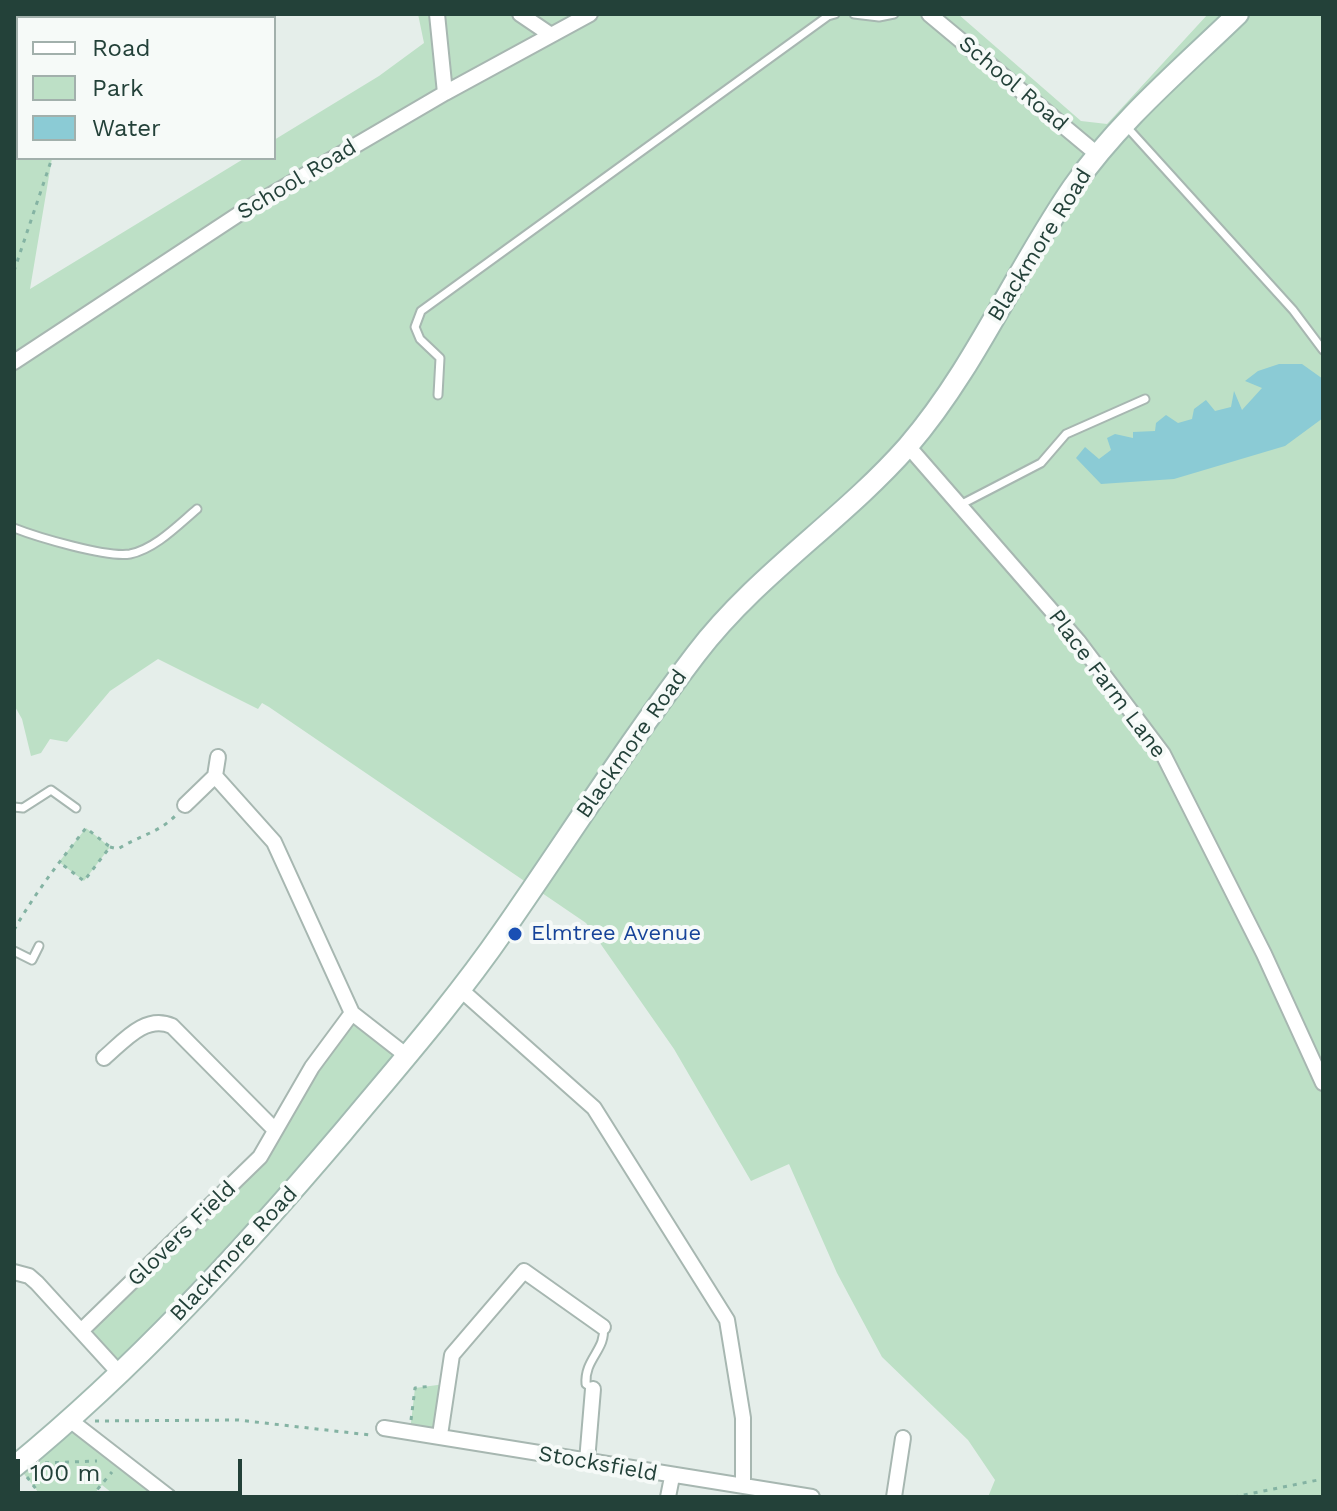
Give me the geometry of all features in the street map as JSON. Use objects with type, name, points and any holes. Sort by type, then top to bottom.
[{"type":"street","points":[[437,14],[445,93]]},
{"type":"street","points":[[520,14],[551,35]]},
{"type":"street","name":"School Road","points":[[14,362],[245,210],[445,93],[590,14]]},
{"type":"street","name":"School Road","points":[[929,14],[1097,154]]},
{"type":"street","name":"Blackmore Road","points":[[16,1466],[121,1375],[243,1250],[407,1056],[460,989],[697,652],[766,575],[908,446],[967,360],[1072,189],[1097,154],[1238,14]]},
{"type":"street","name":"Place Farm Lane","points":[[908,446],[1078,641],[1163,754],[1264,954],[1323,1083]]},
{"type":"street","points":[[185,805],[215,776],[218,757]]},
{"type":"street","points":[[215,776],[274,842],[352,1013],[407,1056]]},
{"type":"street","points":[[460,989],[594,1108],[727,1320],[743,1418],[743,1486]]},
{"type":"street","name":"Glovers Field","points":[[81,1331],[260,1157],[312,1067],[352,1013]]},
{"type":"street","points":[[104,1058],[134,1032],[154,1022],[163,1022],[181,1035],[275,1130]]},
{"type":"street","points":[[440,1435],[445,1384],[452,1355],[524,1271],[603,1327]]},
{"type":"street","points":[[14,1272],[29,1276],[121,1375]]},
{"type":"street","points":[[587,1461],[593,1389]]},
{"type":"street","points":[[71,1421],[169,1497]]},
{"type":"street","name":"Stocksfield","points":[[384,1428],[440,1435],[672,1477],[812,1497]]},
{"type":"street","points":[[894,1497],[903,1438]]},
{"type":"street","points":[[668,1497],[672,1477]]},
{"type":"lane","points":[[438,395],[440,358],[420,339],[415,327],[421,311],[828,16],[835,14]]},
{"type":"lane","points":[[854,14],[889,17],[894,14]]},
{"type":"lane","points":[[1124,125],[1293,310],[1323,350]]},
{"type":"lane","points":[[960,505],[1041,463],[1066,434],[1145,399]]},
{"type":"lane","points":[[14,528],[41,538],[129,554],[160,540],[197,509]]},
{"type":"lane","points":[[14,807],[23,808],[51,790],[76,808]]},
{"type":"lane","points":[[14,951],[32,960],[39,946]]},
{"type":"lane","points":[[593,1389],[586,1384],[585,1370],[605,1337],[603,1327]]},
{"type":"path","points":[[14,271],[51,160]]},
{"type":"path","points":[[14,930],[32,897],[86,828],[110,847],[118,849],[132,840],[163,829],[185,805]]},
{"type":"path","points":[[59,862],[84,881],[110,847]]},
{"type":"path","points":[[409,1431],[415,1388],[445,1384]]},
{"type":"path","points":[[71,1421],[238,1420],[379,1435],[384,1428]]},
{"type":"path","points":[[16,1466],[122,1460]]},
{"type":"path","points":[[91,1497],[122,1460]]},
{"type":"path","points":[[16,1466],[42,1497]]},
{"type":"path","points":[[1234,1497],[1323,1479]]},
{"type":"green space","points":[[14,14],[78,14],[16,16],[16,160],[52,160],[30,289],[242,160],[276,160],[276,139],[379,76],[424,43],[418,14],[958,14],[1081,121],[1107,124],[1208,14],[1323,14],[1323,1497],[988,1497],[995,1480],[968,1440],[882,1357],[837,1273],[789,1164],[751,1181],[674,1049],[586,923],[269,707],[262,703],[258,709],[158,659],[110,691],[67,742],[50,739],[41,753],[31,756],[22,719],[14,705]]},
{"type":"green space","points":[[86,828],[110,847],[84,881],[59,862]]},
{"type":"green space","points":[[352,1013],[407,1056],[121,1375],[81,1331],[235,1182]]},
{"type":"green space","points":[[445,1384],[440,1435],[410,1431],[415,1388]]},
{"type":"green space","points":[[71,1421],[167,1497],[117,1497],[102,1485],[91,1497],[42,1497],[17,1465]]},
{"type":"water","points":[[1279,364],[1302,364],[1323,379],[1323,418],[1285,446],[1174,479],[1101,484],[1076,458],[1085,447],[1099,459],[1111,450],[1107,438],[1115,434],[1133,438],[1133,432],[1155,431],[1156,423],[1166,415],[1178,423],[1192,419],[1194,409],[1206,400],[1215,411],[1231,407],[1234,391],[1242,410],[1262,388],[1245,381],[1258,371]]},
{"type":"place","name":"Elmtree Avenue","points":[[515,934]]}]
